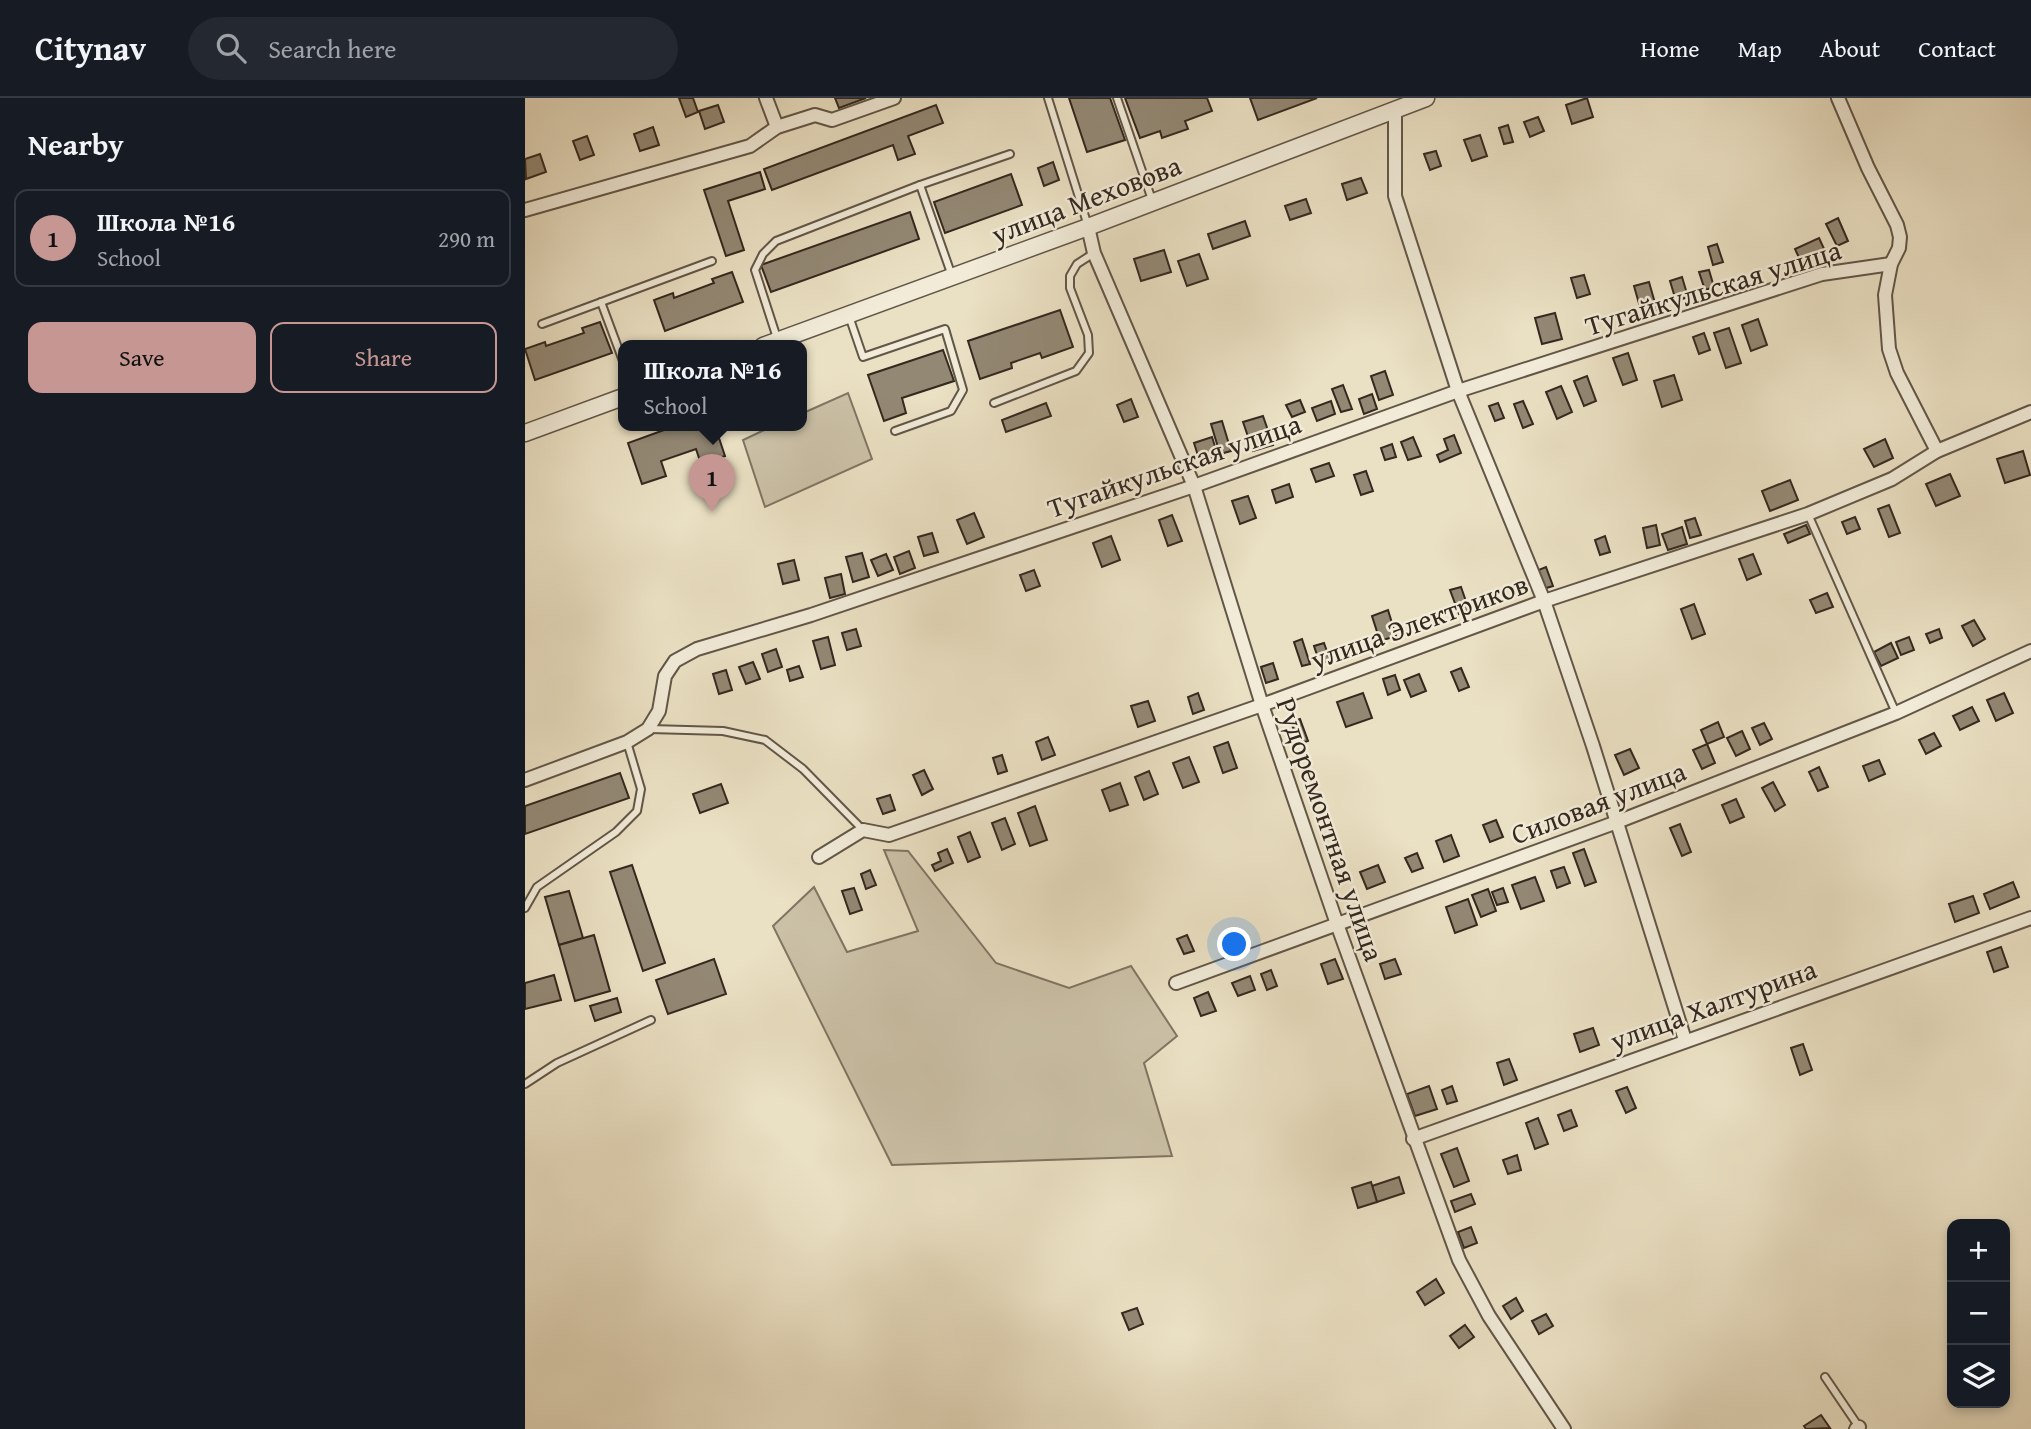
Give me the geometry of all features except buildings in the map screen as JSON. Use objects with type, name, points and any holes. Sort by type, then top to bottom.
[{"type":"street","points":[[766,98],[778,127]]},
{"type":"street","points":[[525,210],[750,146],[778,127],[815,115],[832,120],[894,98]]},
{"type":"street","name":"улица Меховова","points":[[778,340],[1088,227],[1426,98]]},
{"type":"street","points":[[1838,98],[1868,168],[1897,225],[1899,248],[1891,264],[1885,295],[1889,349],[1897,373],[1937,451]]},
{"type":"street","points":[[1395,110],[1395,196],[1458,391],[1544,601],[1685,1040]]},
{"type":"street","name":"Рудоремонтная улица","points":[[1088,227],[1094,253],[1194,486],[1262,705],[1413,1139],[1459,1260],[1489,1316],[1564,1429]]},
{"type":"street","name":"Тугайкульская улица","points":[[648,729],[659,711],[665,676],[675,661],[697,649],[811,615],[1194,486],[1458,391],[1822,274],[1891,264]]},
{"type":"street","points":[[525,433],[618,399]]},
{"type":"street","name":"улица Электриков","points":[[863,830],[889,835],[1262,705],[1544,601],[1808,514],[1892,479],[1937,451],[2031,412]]},
{"type":"street","name":"Силовая улица","points":[[1176,983],[1617,822],[1896,713],[2031,651]]},
{"type":"street","points":[[525,780],[627,742],[648,729]]},
{"type":"street","points":[[820,857],[863,830]]},
{"type":"street","name":"улица Халтурина","points":[[1413,1139],[2031,918]]},
{"type":"lane","points":[[1048,98],[1088,227]]},
{"type":"lane","points":[[1117,98],[1153,202]]},
{"type":"lane","points":[[769,340],[755,271],[762,254],[776,242],[920,185],[1010,154]]},
{"type":"lane","points":[[920,185],[952,277]]},
{"type":"lane","points":[[994,403],[1076,371],[1089,353],[1088,335],[1070,288],[1070,276],[1077,264],[1094,253]]},
{"type":"lane","points":[[542,324],[712,261]]},
{"type":"lane","points":[[601,302],[618,348]]},
{"type":"lane","points":[[848,314],[863,357],[945,329],[963,390],[951,411],[895,431]]},
{"type":"lane","points":[[1808,514],[1896,713]]},
{"type":"lane","points":[[648,729],[723,731],[765,740],[803,769],[863,830]]},
{"type":"lane","points":[[525,908],[537,887],[616,832],[637,811],[641,789],[627,742]]},
{"type":"lane","points":[[525,1084],[557,1063],[651,1020]]},
{"type":"lane","points":[[1825,1377],[1858,1428]]},
{"type":"shaded area","points":[[848,393],[872,459],[765,507],[743,440],[762,431],[807,431],[807,411]]},
{"type":"shaded area","points":[[884,850],[908,851],[996,963],[1069,988],[1131,966],[1177,1036],[1144,1063],[1172,1156],[892,1165],[773,926],[814,887],[847,952],[918,931]]},
{"type":"place","name":"Школа №16","points":[[712,512]]}]
